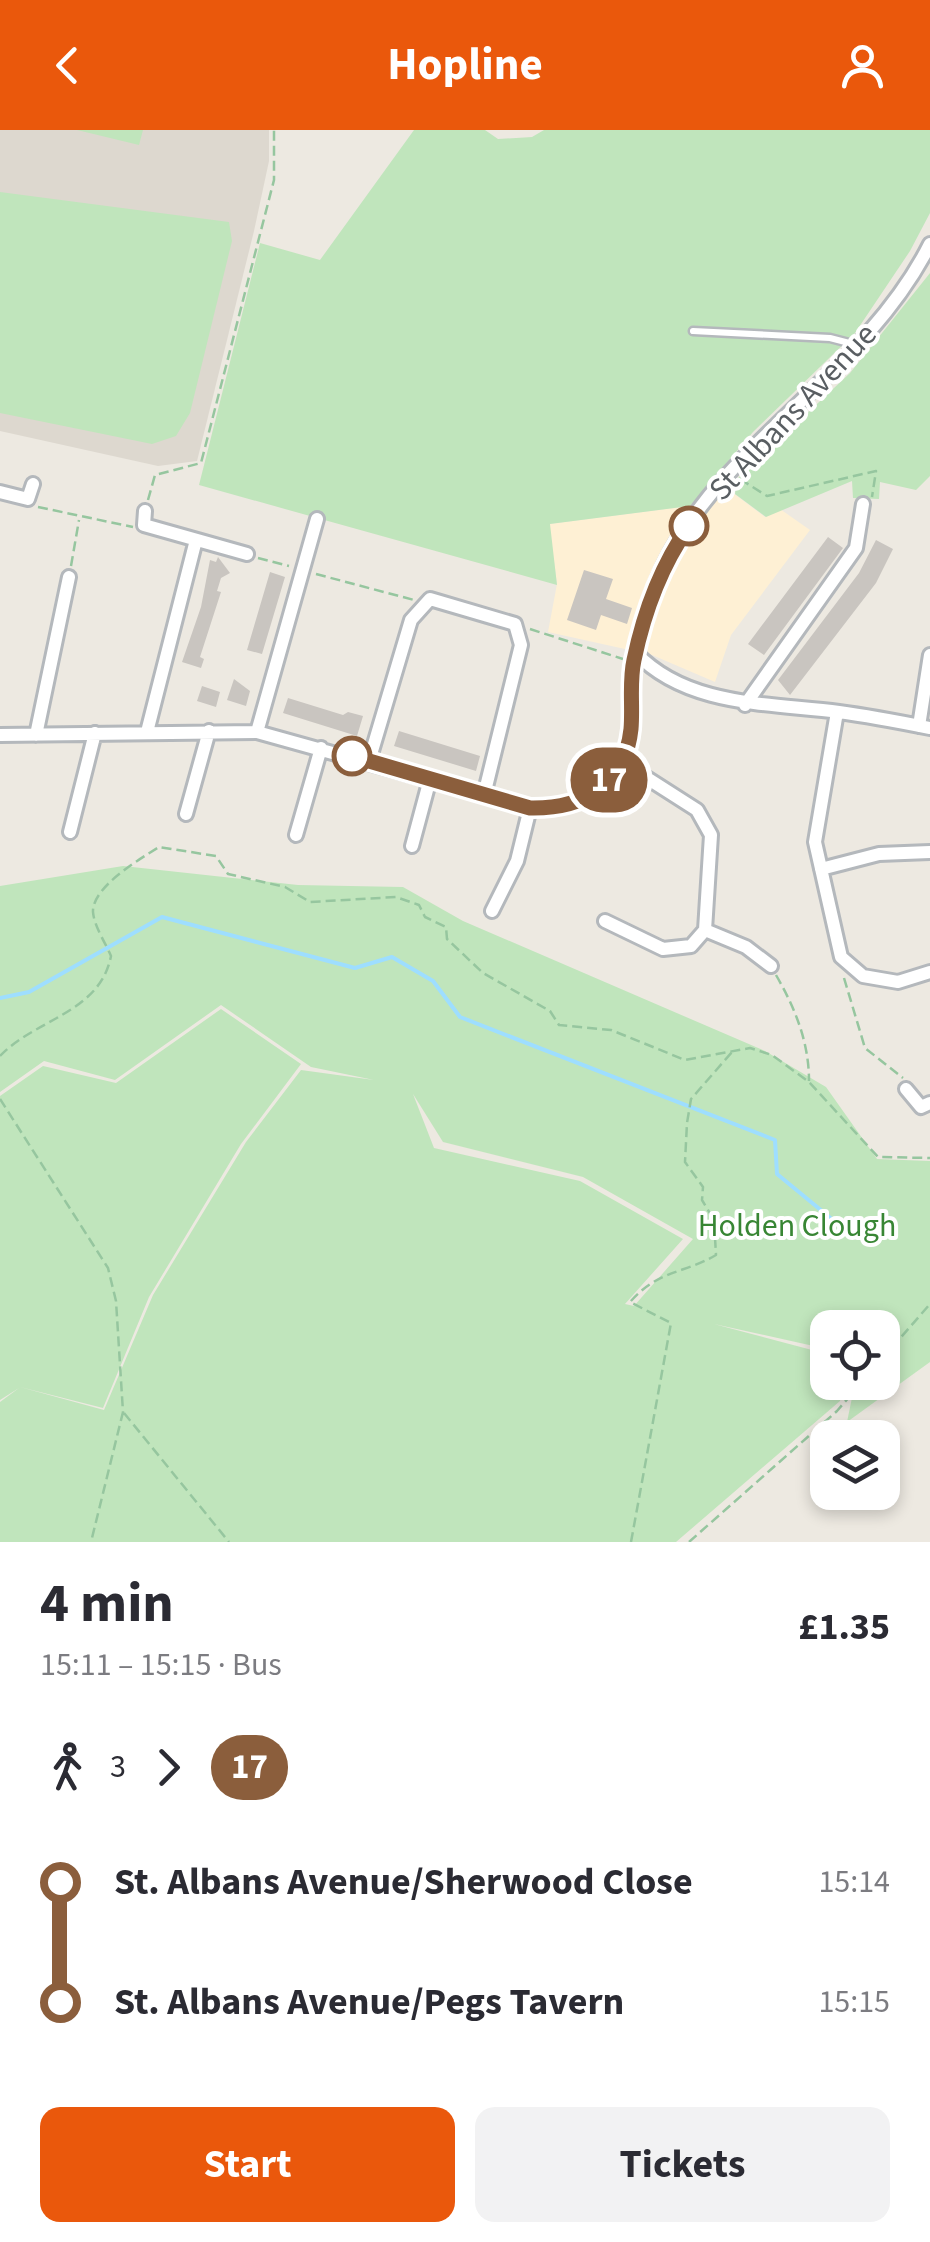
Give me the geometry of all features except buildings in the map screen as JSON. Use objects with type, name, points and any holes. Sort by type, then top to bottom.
[{"type":"street","name":"St Albans Avenue","points":[[625,764],[634,657],[670,553],[732,474],[894,304],[930,244]]},
{"type":"street","points":[[0,492],[28,499],[33,484]]},
{"type":"street","points":[[745,705],[856,548],[863,504]]},
{"type":"street","points":[[144,518],[196,540],[247,554]]},
{"type":"street","points":[[257,732],[317,519]]},
{"type":"street","points":[[147,732],[196,540]]},
{"type":"street","points":[[36,734],[70,577]]},
{"type":"street","points":[[369,761],[411,620],[430,599],[515,624],[520,646],[484,795]]},
{"type":"street","points":[[634,657],[681,681],[745,705],[837,712],[924,727],[930,655]]},
{"type":"street","points":[[837,712],[815,842],[841,957],[863,976],[898,982],[930,972]]},
{"type":"street","points":[[186,814],[209,730]]},
{"type":"street","points":[[0,736],[257,732],[530,808],[556,808],[593,798],[625,764],[697,810],[711,835],[705,930],[691,946],[663,949],[605,920]]},
{"type":"street","points":[[70,832],[94,733]]},
{"type":"street","points":[[296,836],[321,748]]},
{"type":"street","points":[[412,846],[430,779]]},
{"type":"street","points":[[492,911],[517,861],[530,808]]},
{"type":"street","points":[[821,870],[879,854],[930,852]]},
{"type":"street","points":[[705,930],[746,947],[771,966]]},
{"type":"street","points":[[906,1089],[922,1106],[930,1104]]},
{"type":"lane","points":[[693,331],[830,338],[858,345]]},
{"type":"path","points":[[28,499],[37,507],[129,528],[144,518],[155,476],[201,463],[274,180],[274,130]]},
{"type":"path","points":[[732,474],[767,496],[876,472],[874,495],[863,504]]},
{"type":"path","points":[[70,577],[80,518]]},
{"type":"path","points":[[247,554],[426,603]]},
{"type":"path","points":[[515,624],[634,657]]},
{"type":"path","points":[[0,1056],[11,1044],[40,1030],[97,991],[112,956],[93,914],[95,902],[120,872],[158,847],[216,856],[228,874],[284,887],[310,902],[396,897],[408,901],[446,927],[447,938],[483,974],[550,1011],[558,1025],[612,1030],[685,1060],[750,1048],[772,1055],[809,1082],[878,1157],[930,1158]]},
{"type":"path","points":[[771,966],[791,1000],[809,1054],[809,1082]]},
{"type":"path","points":[[844,977],[864,1048],[903,1077],[906,1089]]},
{"type":"path","points":[[631,1542],[671,1323],[630,1302],[642,1287],[670,1270],[716,1255],[714,1220],[702,1200],[703,1187],[686,1162],[687,1123],[692,1099],[732,1052]]},
{"type":"path","points":[[0,1099],[108,1268],[116,1301],[123,1412],[90,1542]]},
{"type":"path","points":[[900,1338],[930,1304]]},
{"type":"path","points":[[689,1542],[846,1400]]},
{"type":"path","points":[[123,1412],[229,1542]]},
{"type":"shaded area","points":[[0,130],[269,130],[269,161],[254,231],[197,461],[158,466],[0,431]]},
{"type":"shaded area","points":[[713,478],[765,517],[780,509],[810,530],[731,635],[715,682],[652,655],[548,632],[557,584],[549,524],[689,506]]},
{"type":"green space","points":[[77,130],[143,130],[139,145]]},
{"type":"green space","points":[[414,130],[485,130],[498,139],[532,137],[544,130],[930,130],[930,213],[910,251],[855,333],[753,432],[690,506],[550,524],[557,585],[199,485],[260,243],[320,260]]},
{"type":"green space","points":[[0,192],[229,222],[232,241],[190,413],[176,436],[152,444],[0,413]]},
{"type":"green space","points":[[930,273],[930,476],[916,490],[880,482],[879,499],[853,498],[852,481],[766,517],[735,494],[737,479],[850,373]]},
{"type":"green space","name":"Holden Clough","points":[[123,866],[298,885],[403,887],[463,921],[765,1051],[826,1087],[877,1159],[930,1161],[930,1362],[900,1384],[900,1310],[810,1310],[810,1345],[714,1324],[810,1349],[810,1400],[840,1401],[818,1420],[810,1420],[810,1427],[676,1542],[0,1542],[0,1402],[19,1388],[0,1400],[0,1096],[43,1066],[116,1083],[221,1009],[301,1064],[241,1144],[149,1297],[103,1408],[20,1387],[104,1410],[153,1295],[246,1142],[301,1070],[374,1080],[311,1067],[221,1005],[115,1080],[44,1061],[0,1092],[0,886]],"holes":[[[413,1094],[443,1142],[583,1177],[693,1239],[634,1306],[625,1304],[683,1239],[580,1181],[434,1148]]]},
{"type":"green space","points":[[852,1400],[877,1400],[850,1420]]},
{"type":"waterway","points":[[0,998],[29,992],[162,917],[355,968],[392,957],[433,981],[460,1017],[775,1140],[777,1174],[839,1225]]},
{"type":"bus line","name":"17","points":[[352,756],[530,808],[556,808],[593,798],[625,764],[631,729],[633,662],[650,602],[670,553],[689,526]]}]
